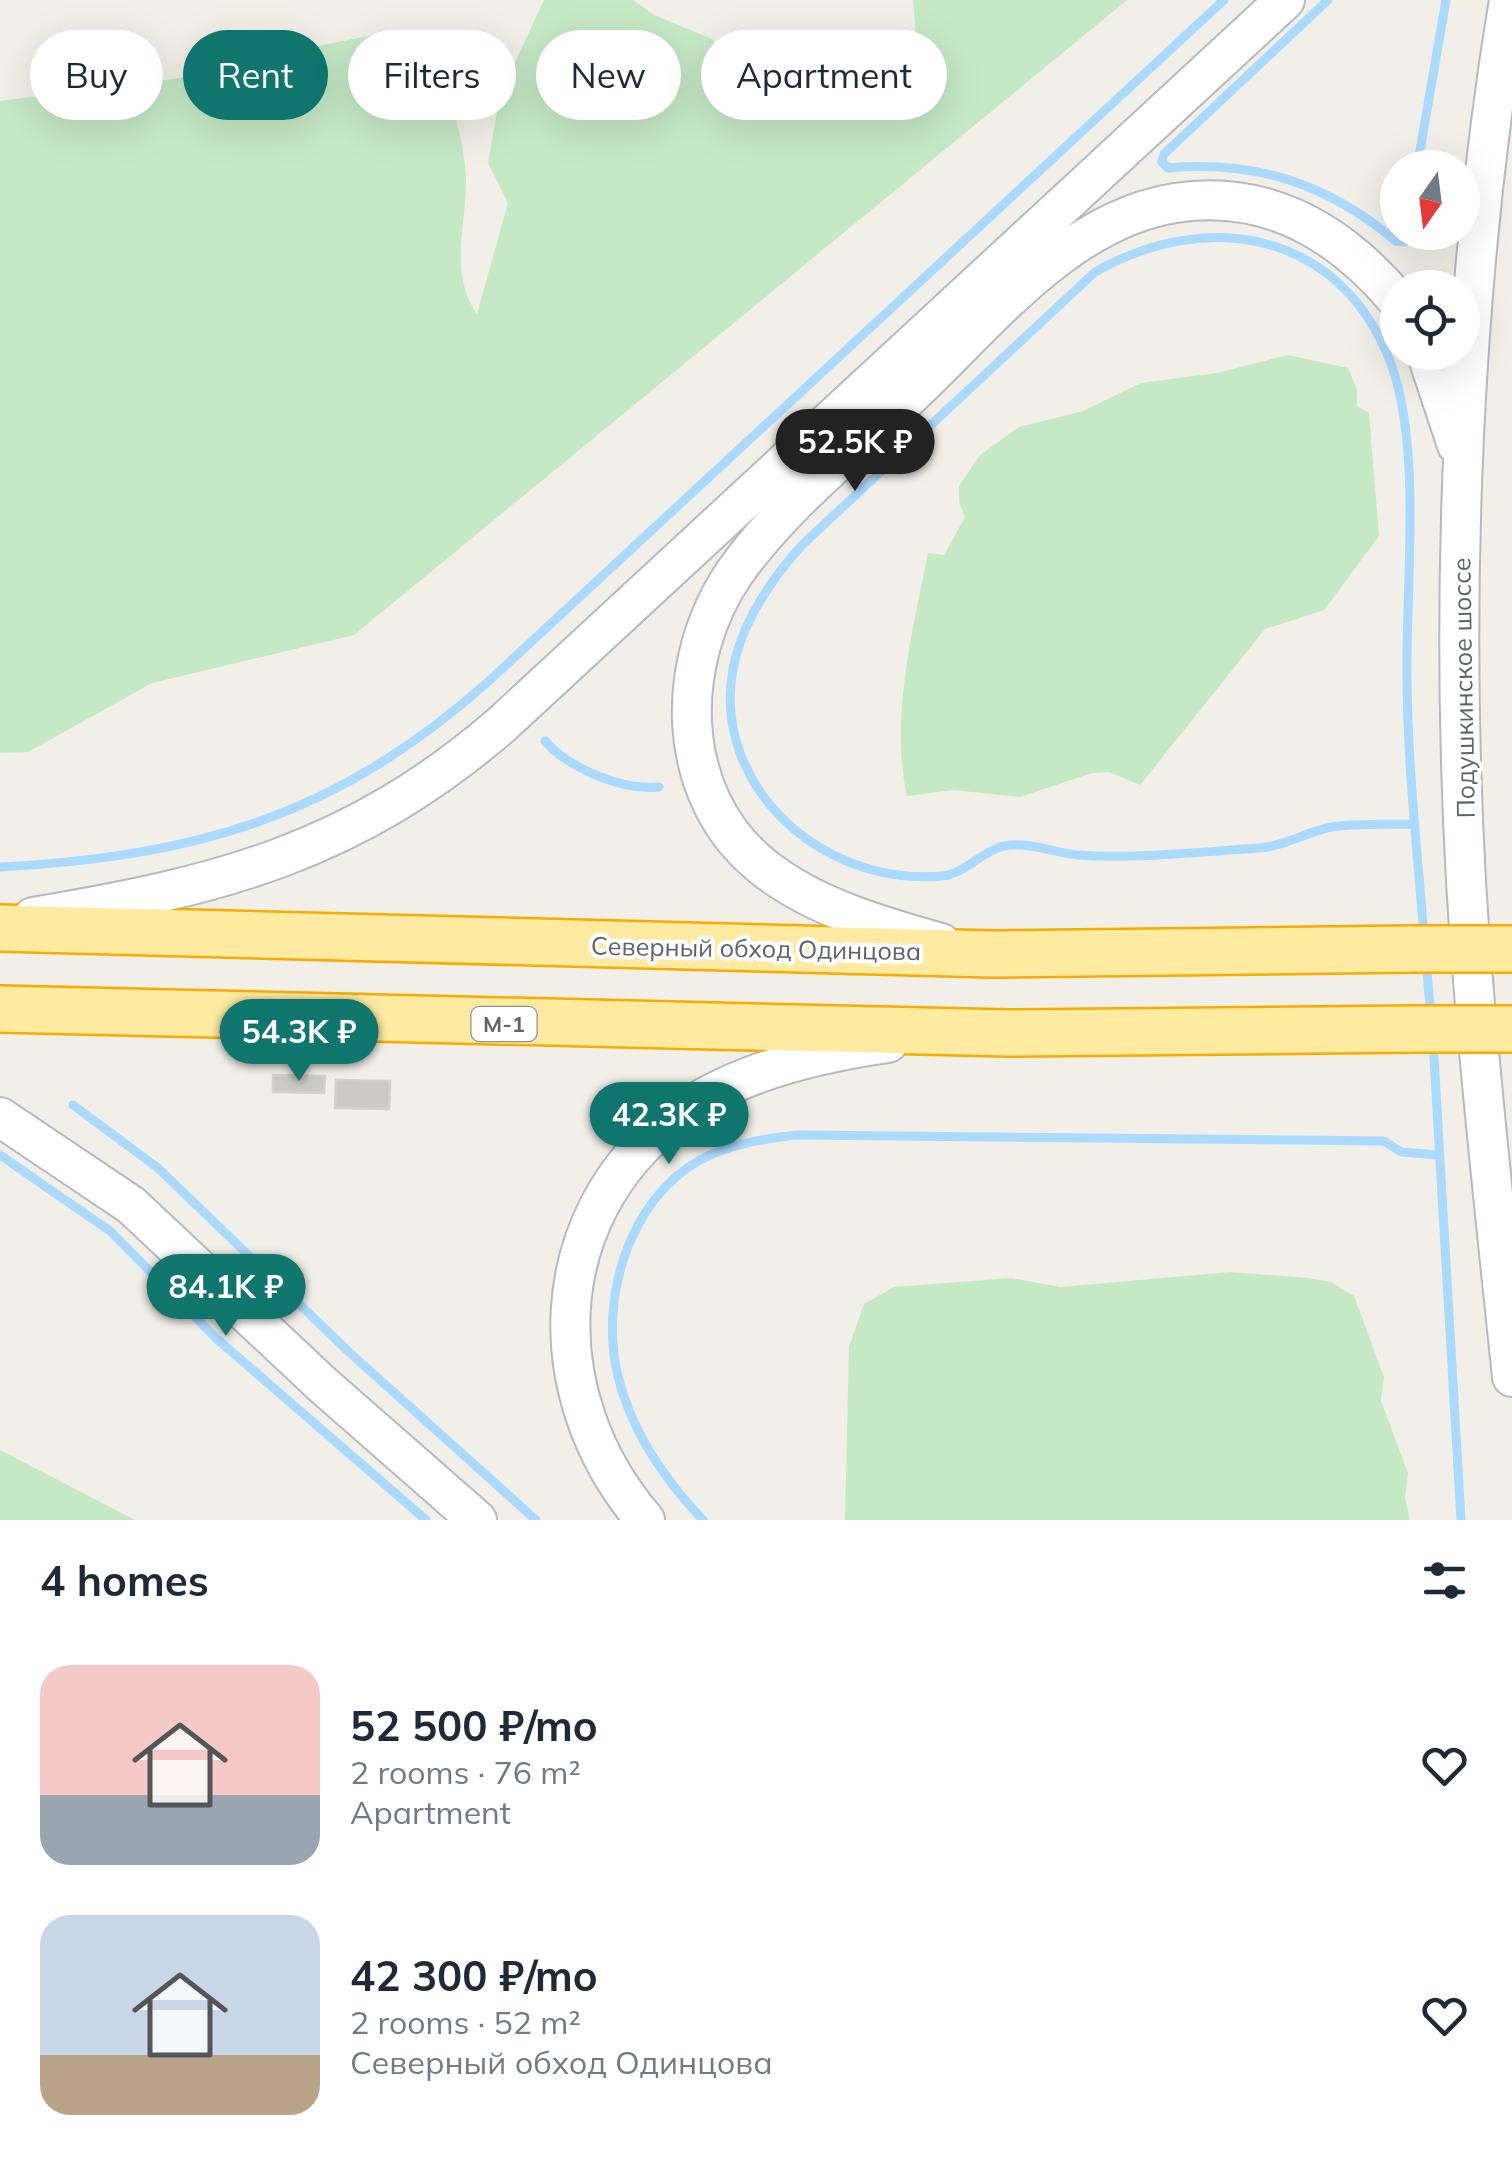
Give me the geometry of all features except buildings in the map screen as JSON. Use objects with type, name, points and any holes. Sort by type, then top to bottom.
[{"type":"highway","name":"Северный обход Одинцова","points":[[0,925],[992,954],[1512,949]]},
{"type":"highway","name":"М-1","points":[[0,1009],[1008,1032],[1512,1029]]},
{"type":"main road","points":[[0,925],[128,900],[292,855],[367,822],[435,779],[500,726],[1285,0]]},
{"type":"main road","name":"Подушкинское шоссе","points":[[1509,0],[1492,106],[1461,538],[1459,678],[1466,881],[1512,1376]]},
{"type":"main road","points":[[992,954],[924,938],[840,910],[762,866],[734,838],[698,770],[690,707],[704,637],[733,575],[777,521],[1050,264],[1091,235],[1143,211],[1211,200],[1283,213],[1326,234],[1365,262],[1380,280]]},
{"type":"main road","points":[[1432,370],[1457,444],[1461,538]]},
{"type":"main road","points":[[645,1520],[600,1452],[576,1387],[569,1354],[578,1258],[590,1224],[624,1166],[677,1115],[748,1079],[870,1046],[1008,1032]]},
{"type":"main road","points":[[0,1117],[131,1205],[323,1385],[477,1520]]},
{"type":"green space","points":[[544,0],[633,0],[654,15],[701,34],[701,120],[947,120],[947,30],[916,30],[913,0],[1127,0],[354,635],[152,683],[28,752],[0,753],[0,101],[30,97],[30,120],[163,120],[163,80],[183,78],[183,120],[328,120],[328,44],[348,40],[348,120],[456,120],[466,177],[461,265],[468,298],[477,314],[508,203],[488,163],[496,120],[516,120],[516,60]]},
{"type":"green space","points":[[1288,355],[1348,368],[1357,390],[1357,406],[1369,413],[1379,536],[1324,610],[1265,629],[1140,785],[1109,772],[1092,773],[1020,797],[953,790],[907,796],[902,767],[902,705],[928,553],[944,555],[965,517],[959,502],[959,486],[980,455],[1019,427],[1083,411],[1141,383],[1217,373]]},
{"type":"green space","points":[[1230,1272],[1331,1282],[1354,1296],[1384,1377],[1381,1401],[1408,1473],[1405,1498],[1410,1520],[845,1520],[849,1347],[864,1304],[894,1287],[1011,1278],[1061,1287]]},
{"type":"green space","points":[[0,1450],[135,1520],[0,1520]]},
{"type":"waterway","points":[[0,867],[140,852],[203,839],[263,820],[321,796],[378,765],[434,726],[490,680],[1224,0]]},
{"type":"waterway","points":[[1328,0],[1164,154],[1162,162],[1168,168],[1231,168],[1290,180],[1344,204],[1380,229]]},
{"type":"waterway","points":[[1420,150],[1446,0]]},
{"type":"waterway","points":[[1415,824],[1405,824],[1362,825],[1331,827],[1269,847],[1168,855],[1078,855],[1010,845],[942,876],[878,871],[819,847],[771,806],[739,750],[730,693],[734,666],[753,614],[802,545],[1095,272],[1138,252],[1181,241],[1224,238],[1266,244],[1304,259],[1339,283],[1368,317],[1390,361],[1400,395],[1409,472],[1409,737],[1424,936]]},
{"type":"waterway","points":[[545,741],[567,760],[597,776],[629,785],[659,787]]},
{"type":"waterway","points":[[1426,962],[1431,1016]]},
{"type":"waterway","points":[[1433,1041],[1461,1520]]},
{"type":"waterway","points":[[73,1105],[158,1168],[350,1353],[536,1520]]},
{"type":"waterway","points":[[703,1520],[662,1471],[631,1416],[618,1376],[613,1316],[625,1254],[638,1225],[675,1177],[711,1154],[746,1143],[796,1135],[1384,1141],[1401,1152],[1439,1155]]},
{"type":"waterway","points":[[0,1155],[110,1231],[217,1339],[426,1520]]}]
